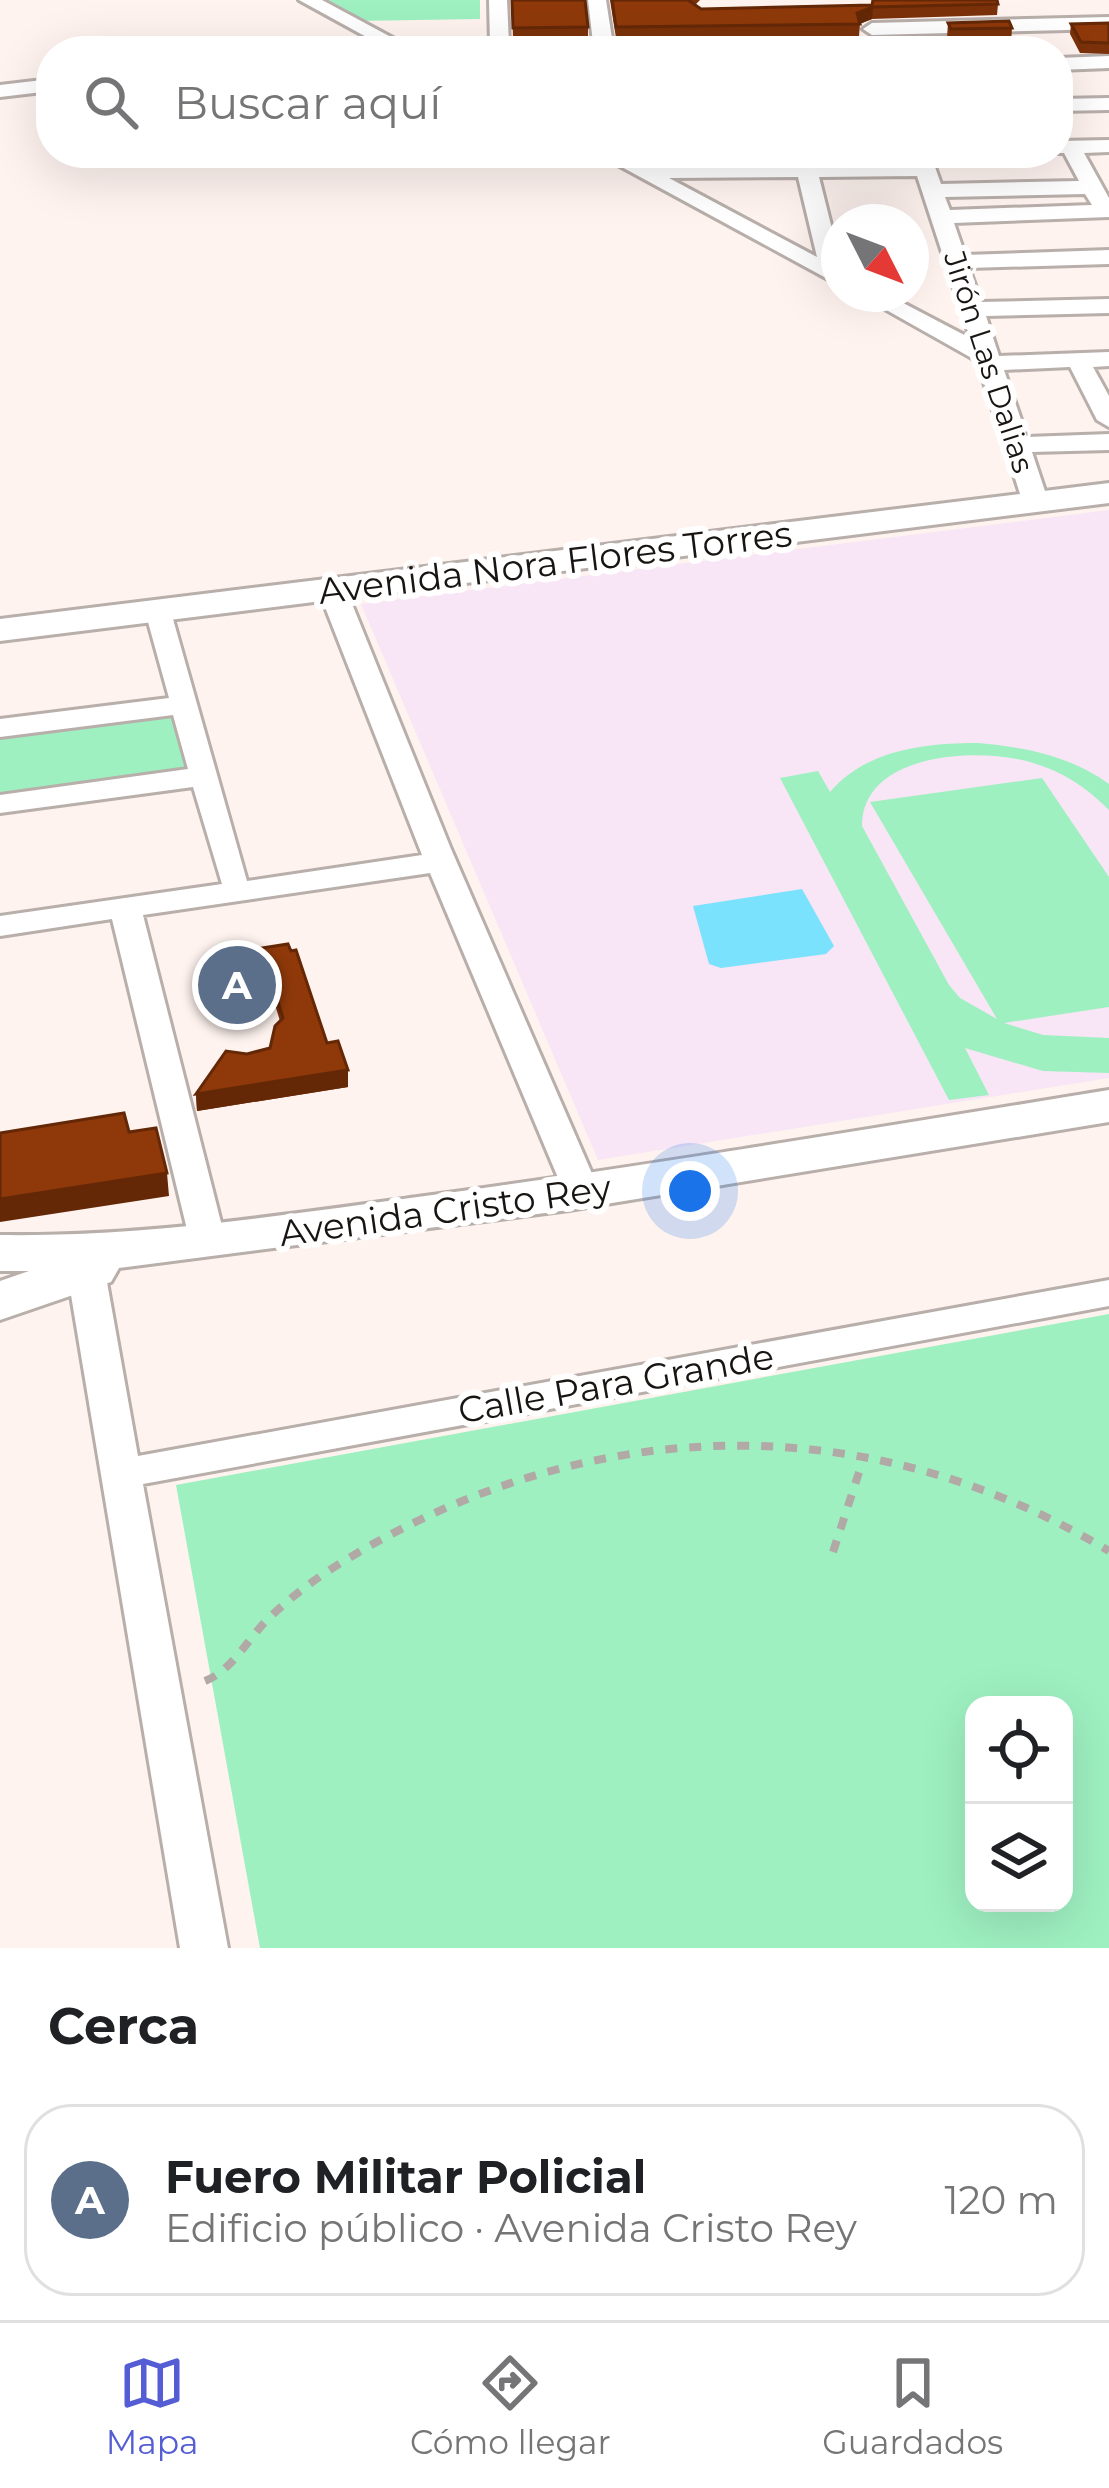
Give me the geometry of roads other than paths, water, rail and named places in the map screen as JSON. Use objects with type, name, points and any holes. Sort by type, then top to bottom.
[{"type":"main road","name":"Avenida Cristo Rey","points":[[0,1253],[101,1253],[208,1242],[582,1192],[1109,1106]]},
{"type":"main road","name":"Avenida Cristo Rey","points":[[0,1301],[86,1271],[208,1242]]},
{"type":"street","points":[[308,0],[378,36]]},
{"type":"street","points":[[498,0],[499,36]]},
{"type":"street","points":[[597,0],[614,36]]},
{"type":"street","points":[[864,8],[874,36]]},
{"type":"street","points":[[902,36],[1004,13],[1109,11]]},
{"type":"street","points":[[1004,13],[1109,23]]},
{"type":"street","points":[[1073,63],[1109,62]]},
{"type":"street","points":[[0,91],[36,87]]},
{"type":"street","points":[[1073,105],[1109,104]]},
{"type":"street","points":[[1073,147],[1109,146]]},
{"type":"street","points":[[942,217],[1107,211],[1073,160]]},
{"type":"street","points":[[635,168],[821,268]]},
{"type":"street","points":[[807,170],[821,221]]},
{"type":"street","points":[[643,172],[927,172],[1092,187]]},
{"type":"street","name":"Jirón Las Dalias","points":[[927,172],[1036,503]]},
{"type":"street","points":[[957,262],[1109,257]]},
{"type":"street","points":[[973,309],[1109,305]]},
{"type":"street","points":[[902,312],[990,360],[1109,359]]},
{"type":"street","points":[[1078,360],[1109,420]]},
{"type":"street","points":[[1015,446],[1109,442]]},
{"type":"street","name":"Avenida Nora Flores Torres","points":[[0,630],[1109,493]]},
{"type":"street","points":[[332,590],[438,855],[582,1192]]},
{"type":"street","points":[[159,610],[233,878]]},
{"type":"street","points":[[0,728],[185,705]]},
{"type":"street","points":[[0,804],[204,776]]},
{"type":"street","points":[[0,912],[233,878],[438,855]]},
{"type":"street","points":[[0,926],[438,855]]},
{"type":"street","points":[[125,908],[208,1242]]},
{"type":"street","points":[[86,1271],[204,1948]]},
{"type":"street","name":"Calle Para Grande","points":[[123,1473],[1109,1293]]},
{"type":"water","points":[[802,889],[834,946],[826,954],[721,968],[709,964],[693,906]]},
{"type":"place","name":"Fuero Militar Policial","points":[[237,985]]}]
